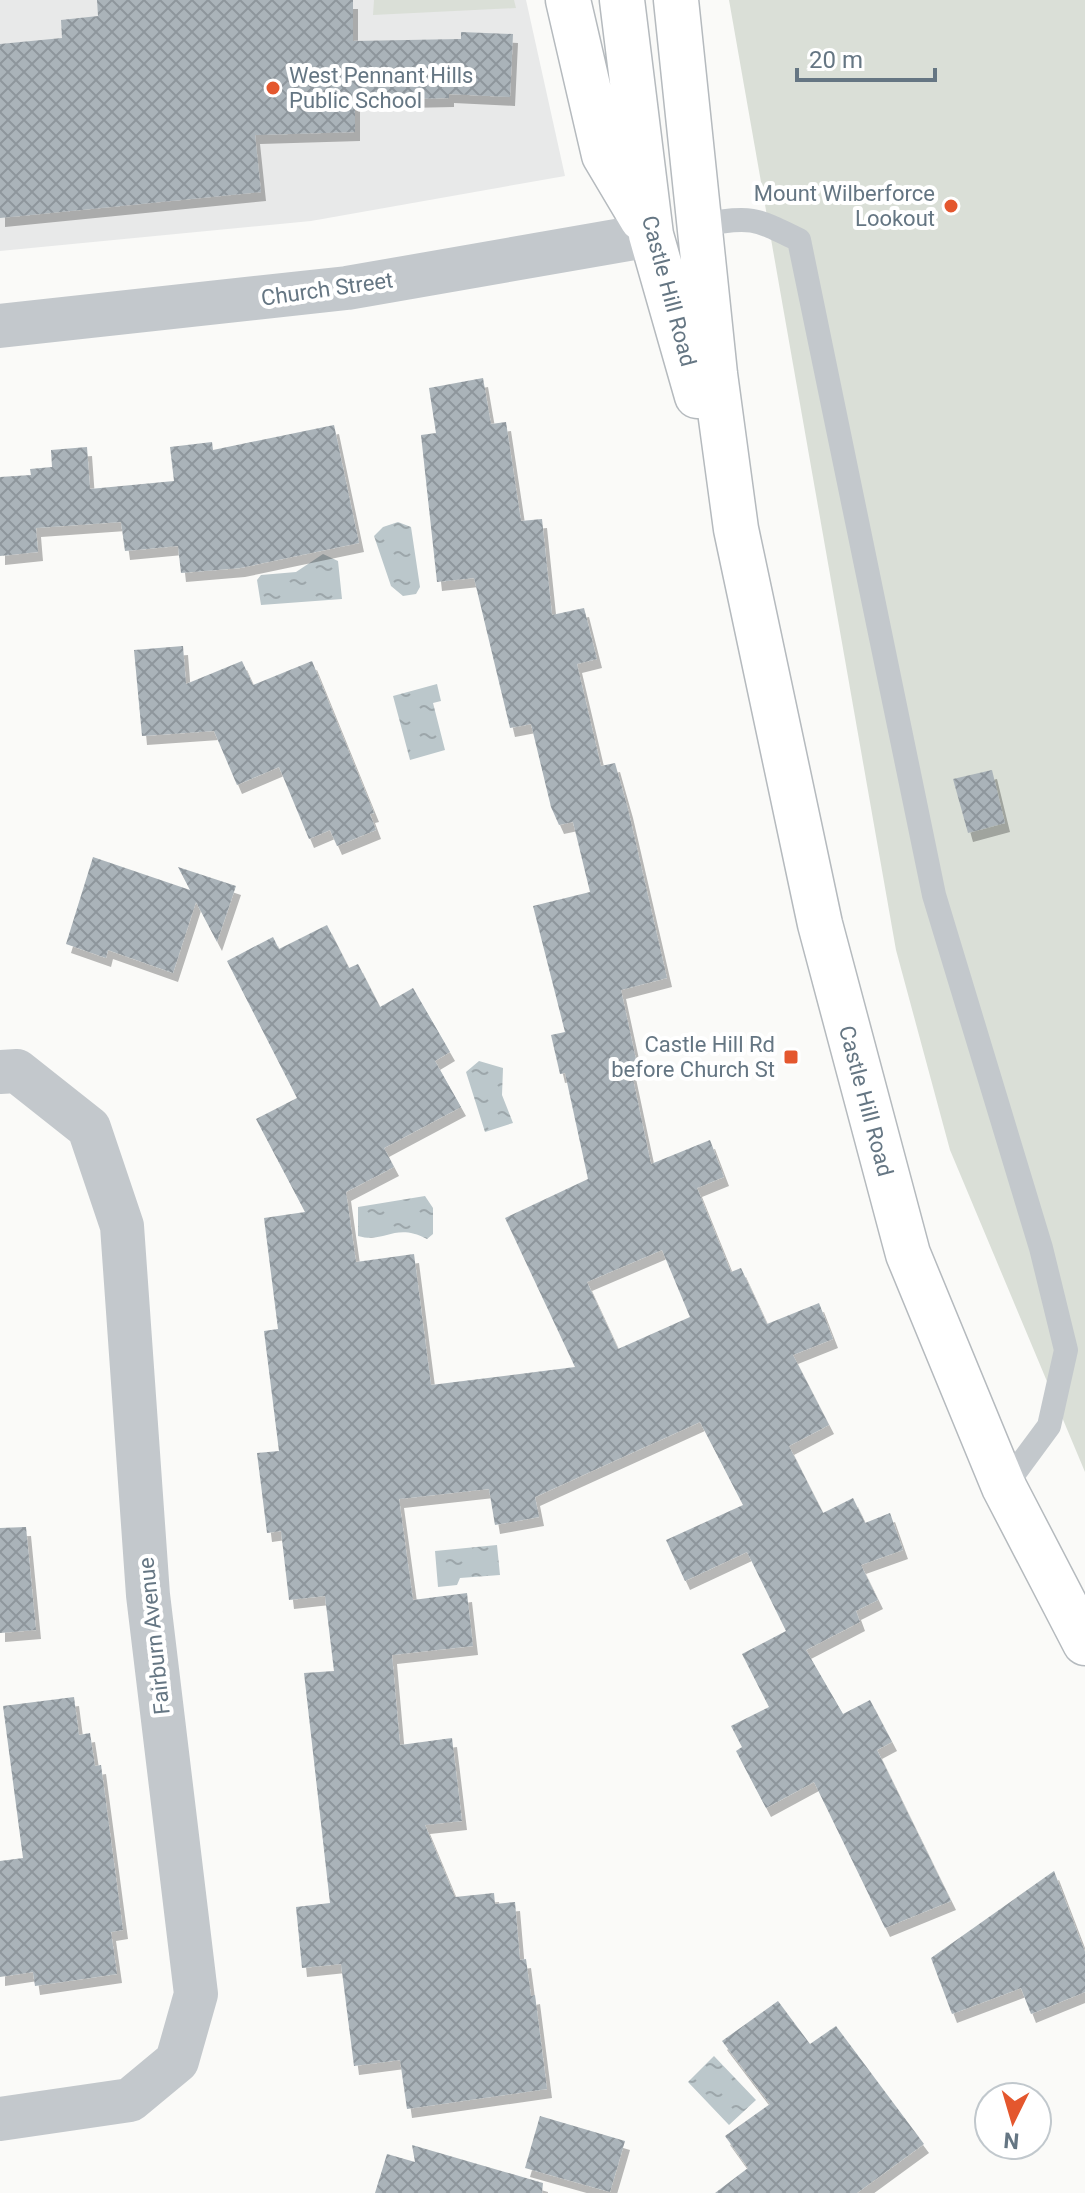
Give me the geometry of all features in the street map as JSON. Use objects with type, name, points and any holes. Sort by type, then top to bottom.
[{"type":"main road","points":[[568,0],[604,155],[651,235],[699,225]]},
{"type":"main road","name":"Castle Hill Road","points":[[622,0],[651,235],[736,529],[820,924],[861,1090],[908,1254],[1004,1487],[1085,1643]]},
{"type":"main road","name":"Castle Hill Road","points":[[676,0],[699,225],[736,529]]},
{"type":"street","name":"Church Street","points":[[0,326],[347,288],[651,235]]},
{"type":"street","name":"Fairburn Avenue","points":[[0,1072],[17,1071],[89,1128],[122,1226],[148,1595],[196,1994],[177,2061],[130,2100],[0,2119]]},
{"type":"lane","points":[[699,225],[743,219],[762,220],[799,240],[934,895],[1041,1248],[1066,1350],[1049,1426],[1004,1487]]},
{"type":"shaded area","name":"West Pennant Hills Public School","points":[[0,0],[526,0],[565,176],[311,221],[0,251]]},
{"type":"shaded area","points":[[374,0],[514,0],[516,8],[373,15]]},
{"type":"shaded area","points":[[729,0],[1085,0],[1085,1472],[950,1150],[896,950]]},
{"type":"water","points":[[398,522],[411,527],[420,587],[416,594],[403,596],[391,586],[374,536],[383,527]]},
{"type":"water","points":[[323,554],[338,561],[342,599],[261,605],[257,580],[261,575],[296,572]]},
{"type":"water","points":[[437,684],[441,701],[433,703],[445,750],[410,760],[393,696]]},
{"type":"water","points":[[479,1061],[503,1068],[502,1095],[513,1123],[485,1132],[466,1072]]},
{"type":"water","points":[[425,1196],[433,1208],[433,1234],[427,1239],[406,1232],[368,1238],[358,1236],[358,1207]]},
{"type":"water","points":[[497,1545],[500,1575],[460,1578],[457,1585],[438,1587],[435,1551]]},
{"type":"water","points":[[714,2056],[756,2100],[729,2125],[688,2082]]},
{"type":"building","points":[[97,0],[353,0],[353,41],[461,39],[461,32],[513,34],[510,97],[449,94],[449,98],[355,100],[355,132],[255,135],[261,192],[0,218],[0,44],[62,38],[61,20],[98,16]]},
{"type":"building","points":[[483,378],[491,424],[506,422],[521,521],[542,519],[552,615],[584,608],[597,659],[577,664],[601,766],[615,763],[667,978],[621,990],[637,1064],[630,1065],[651,1164],[710,1140],[724,1177],[697,1188],[731,1272],[741,1268],[767,1324],[819,1303],[833,1339],[793,1355],[829,1425],[789,1446],[823,1513],[853,1498],[865,1523],[890,1513],[903,1550],[861,1565],[878,1600],[856,1611],[860,1622],[806,1650],[843,1714],[870,1700],[892,1742],[877,1750],[951,1901],[885,1928],[814,1782],[766,1808],[736,1751],[742,1747],[731,1726],[769,1707],[742,1654],[786,1631],[747,1552],[685,1581],[666,1540],[743,1505],[700,1422],[535,1497],[539,1517],[495,1525],[489,1489],[399,1499],[413,1600],[467,1593],[473,1646],[392,1655],[400,1745],[452,1738],[462,1821],[425,1825],[455,1897],[494,1893],[495,1904],[515,1902],[520,1960],[526,1959],[531,1996],[535,1995],[547,2089],[407,2109],[400,2060],[354,2066],[341,1964],[302,1968],[296,1907],[330,1903],[304,1673],[334,1671],[325,1596],[289,1600],[281,1531],[267,1533],[257,1453],[279,1451],[264,1331],[278,1329],[264,1218],[305,1212],[256,1119],[297,1098],[227,961],[273,937],[279,949],[327,925],[349,968],[358,964],[380,1007],[413,988],[450,1052],[435,1061],[461,1107],[384,1148],[394,1167],[346,1192],[356,1262],[414,1254],[431,1385],[575,1367],[505,1218],[588,1179],[565,1073],[560,1074],[551,1035],[565,1032],[533,906],[590,892],[573,822],[559,825],[551,807],[531,724],[510,728],[474,578],[437,582],[421,435],[436,433],[429,388]],"holes":[[[662,1250],[690,1317],[618,1349],[587,1282]]]},
{"type":"building","points":[[334,425],[359,543],[240,568],[181,573],[178,546],[125,551],[121,522],[36,528],[38,552],[0,556],[0,477],[31,475],[30,469],[52,467],[51,450],[87,447],[90,489],[174,481],[170,447],[212,442],[213,450]]},
{"type":"building","points":[[183,646],[186,684],[242,661],[253,685],[312,661],[374,813],[370,814],[376,830],[337,846],[330,830],[309,839],[279,767],[237,785],[214,731],[142,736],[134,650]]},
{"type":"building","points":[[992,770],[1005,823],[968,833],[953,779]]},
{"type":"building","points":[[93,857],[190,890],[178,867],[236,886],[217,942],[196,902],[173,973],[108,950],[106,958],[66,944]]},
{"type":"building","points":[[26,1527],[36,1630],[0,1633],[0,1528]]},
{"type":"building","points":[[74,1697],[79,1735],[90,1733],[95,1766],[101,1765],[123,1930],[111,1932],[117,1974],[35,1986],[33,1972],[0,1977],[0,1861],[23,1858],[3,1706]]},
{"type":"building","points":[[1054,1871],[1085,1952],[1085,1992],[1031,2014],[1021,1988],[952,2014],[931,1958]]},
{"type":"building","points":[[778,2001],[810,2044],[836,2026],[924,2144],[857,2193],[715,2193],[748,2168],[725,2136],[770,2104],[722,2041]]},
{"type":"building","points":[[540,2116],[625,2141],[610,2192],[525,2168]]},
{"type":"building","points":[[412,2145],[543,2183],[542,2193],[375,2193],[387,2154],[415,2162]]},
{"type":"place","name":"West Pennant Hills Public School","points":[[273,88]]},
{"type":"place","name":"Mount Wilberforce Lookout","points":[[951,206]]},
{"type":"place","name":"Castle Hill Rd before Church St","points":[[791,1057]]}]
